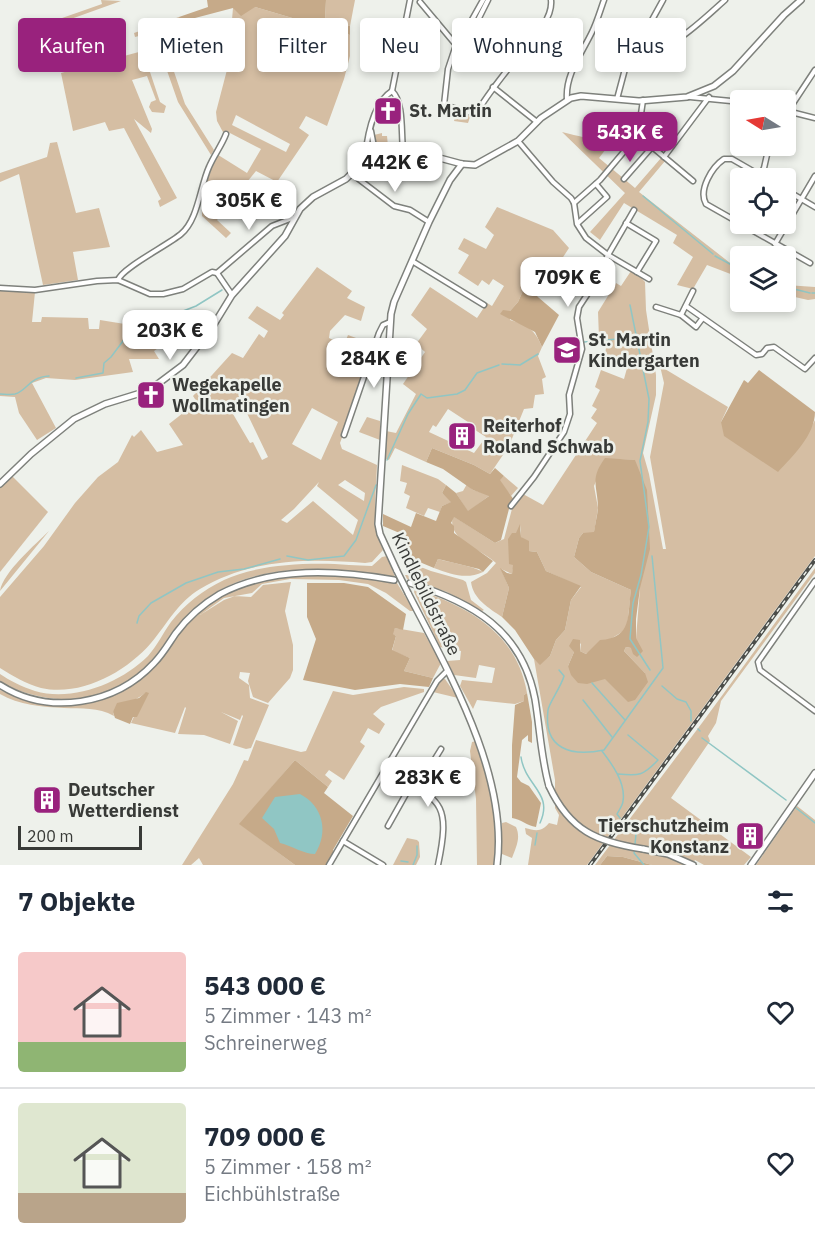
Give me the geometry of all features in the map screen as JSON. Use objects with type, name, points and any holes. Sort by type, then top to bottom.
[{"type":"main road","points":[[0,484],[30,454],[74,419],[97,407],[144,392],[163,382],[183,365],[213,326],[232,295],[280,242],[306,202],[341,183],[365,158],[373,153],[403,149],[462,164],[476,165],[518,141],[537,122],[567,99],[581,96],[644,100],[687,97],[714,86],[726,77],[801,0]]},
{"type":"main road","name":"Kindlebildstraße","points":[[462,164],[450,180],[429,222],[394,302],[390,322],[378,524],[380,534],[397,571],[470,718],[485,765],[497,819],[497,865]]},
{"type":"main road","points":[[0,686],[29,698],[57,703],[97,698],[111,694],[138,678],[156,662],[194,612],[209,601],[238,586],[268,577],[310,573],[349,573],[394,580]]},
{"type":"main road","points":[[410,584],[468,605],[483,615],[509,640],[523,662],[531,682],[542,758],[549,786],[570,820],[592,836],[608,843],[668,854],[693,865]]},
{"type":"main road","points":[[751,865],[815,773]]},
{"type":"street","points":[[365,158],[379,103],[392,91],[410,0],[421,1],[456,45],[448,69],[444,105],[476,114],[493,87],[507,72]]},
{"type":"street","points":[[473,18],[483,0]]},
{"type":"street","points":[[479,18],[488,0]]},
{"type":"street","points":[[546,18],[552,8],[551,0]]},
{"type":"street","points":[[567,99],[566,89],[569,79],[593,31],[604,0]]},
{"type":"street","points":[[653,18],[663,0]]},
{"type":"street","points":[[686,32],[725,0]]},
{"type":"street","points":[[796,98],[815,70]]},
{"type":"street","points":[[617,99],[624,72]]},
{"type":"street","points":[[493,87],[537,122]]},
{"type":"street","points":[[392,91],[399,105],[403,149]]},
{"type":"street","points":[[687,97],[730,101]]},
{"type":"street","points":[[664,157],[709,98]]},
{"type":"street","points":[[574,203],[596,184],[641,131],[644,100]]},
{"type":"street","points":[[796,113],[815,118]]},
{"type":"street","points":[[370,133],[373,153]]},
{"type":"street","points":[[118,280],[120,274],[130,266],[168,244],[184,232],[191,223],[196,212],[201,186],[226,134]]},
{"type":"street","points":[[638,135],[693,181]]},
{"type":"street","points":[[518,141],[574,203],[577,224],[591,242],[608,255],[649,279]]},
{"type":"street","points":[[624,178],[652,147]]},
{"type":"street","points":[[730,218],[706,204],[702,198],[702,190],[718,163],[724,159],[732,159],[748,168]]},
{"type":"street","points":[[352,174],[394,206],[410,210],[429,222]]},
{"type":"street","points":[[775,244],[815,176]]},
{"type":"street","points":[[577,224],[607,197],[596,184]]},
{"type":"street","points":[[796,195],[815,207]]},
{"type":"street","points":[[511,506],[548,457],[568,423],[569,395],[582,349],[577,318],[582,301],[598,278],[608,255],[634,210]]},
{"type":"street","points":[[0,288],[35,290],[118,280],[150,294],[163,294],[183,289],[212,272],[217,273],[272,226],[296,217]]},
{"type":"street","points":[[626,223],[656,241],[637,272]]},
{"type":"street","points":[[758,234],[810,263]]},
{"type":"street","points":[[412,261],[484,305]]},
{"type":"street","points":[[217,273],[232,295]]},
{"type":"street","points":[[681,315],[693,291]]},
{"type":"street","points":[[686,306],[756,356],[762,354],[767,348],[774,347],[805,369],[815,358]]},
{"type":"street","points":[[656,307],[681,315],[696,327],[702,319]]},
{"type":"street","points":[[344,435],[379,333],[383,325],[390,322]]},
{"type":"street","points":[[815,581],[758,662],[764,674],[815,711]]},
{"type":"street","points":[[329,865],[437,681],[447,671]]},
{"type":"street","points":[[417,788],[441,748]]},
{"type":"street","points":[[385,770],[417,788],[436,801],[441,808],[444,831],[438,865]]},
{"type":"street","points":[[388,826],[411,785]]},
{"type":"street","points":[[343,842],[383,865]]},
{"type":"shaded area","points":[[101,0],[121,1],[74,18],[62,18],[102,4]]},
{"type":"shaded area","points":[[207,0],[326,0],[325,18],[292,18],[255,7],[241,16],[233,8],[195,18],[179,18],[208,7]]},
{"type":"shaded area","points":[[326,0],[355,0],[350,26],[348,26],[348,18],[325,18]]},
{"type":"shaded area","points":[[255,7],[292,18],[257,18],[257,72],[346,72],[327,126],[306,116],[299,128],[309,135],[277,182],[256,171],[230,203],[201,185],[215,153],[247,173],[261,149],[228,132],[224,134],[217,121],[216,112],[226,72],[245,72],[245,18],[232,18],[233,8]],"holes":[[[236,115],[290,144],[286,152],[232,125]]]},
{"type":"shaded area","points":[[348,34],[350,35],[348,64]]},
{"type":"shaded area","points":[[138,52],[138,72],[150,72],[160,102],[166,106],[164,113],[152,112],[149,107],[151,102],[156,100],[147,76],[132,80],[152,129],[151,133],[134,119],[177,198],[160,207],[158,201],[161,199],[124,128],[109,131],[105,122],[73,131],[61,73],[126,72],[126,55]]},
{"type":"shaded area","points":[[167,72],[174,72],[185,104],[214,150],[211,155],[178,102]]},
{"type":"shaded area","points":[[457,111],[471,114],[468,123],[454,121]]},
{"type":"shaded area","points":[[562,132],[609,145],[599,158],[635,188],[661,158],[665,161],[639,192],[730,263],[730,274],[707,265],[693,289],[677,285],[693,257],[673,243],[677,235],[624,203],[600,240],[590,232],[625,193]]},
{"type":"shaded area","points":[[382,133],[382,136],[387,136],[388,146],[375,147],[374,135]]},
{"type":"shaded area","points":[[57,142],[76,213],[99,208],[110,247],[73,252],[78,280],[43,285],[19,174],[0,182],[0,173],[47,157],[50,143]]},
{"type":"shaded area","points":[[213,194],[225,202],[219,210],[222,214],[217,220],[231,233],[226,238],[202,216],[202,210]]},
{"type":"shaded area","points":[[497,207],[553,230],[569,248],[537,297],[525,286],[518,302],[510,311],[510,320],[530,329],[537,336],[542,347],[538,356],[546,377],[542,379],[544,394],[535,395],[533,408],[524,409],[509,446],[490,474],[432,448],[426,462],[395,448],[389,460],[386,459],[386,431],[396,433],[416,394],[403,384],[425,352],[416,344],[427,329],[411,315],[430,287],[477,318],[487,303],[492,306],[504,286],[493,279],[489,285],[482,280],[478,286],[458,273],[469,255],[458,249],[464,238],[486,249],[494,235],[485,227]],"holes":[[[448,409],[471,424],[472,428],[486,437],[474,453],[429,432],[433,425],[436,427]]]},
{"type":"shaded area","points":[[317,267],[352,291],[347,298],[365,307],[361,321],[345,315],[330,331],[329,338],[344,345],[348,335],[375,345],[340,443],[342,449],[377,465],[376,519],[383,550],[372,562],[280,563],[259,566],[219,579],[185,600],[151,643],[129,664],[102,680],[87,685],[72,689],[41,688],[0,668],[0,597],[44,546],[75,503],[98,477],[118,462],[132,435],[134,437],[141,430],[157,452],[183,445],[169,424],[197,402],[193,396],[232,353],[243,358],[259,334],[264,338],[268,331],[248,318],[257,306],[280,320],[284,315],[282,313]],"holes":[[[248,403],[244,407],[268,457],[262,460],[253,442],[250,443],[233,414]],[[312,408],[338,422],[321,460],[292,444]],[[345,480],[365,493],[364,501],[338,485]],[[319,482],[317,486],[358,520],[353,535],[313,501],[287,523],[281,520]]]},
{"type":"shaded area","points":[[631,271],[638,274],[645,282],[646,310],[656,375],[656,395],[643,453],[663,549],[666,549],[650,457],[664,383],[660,366],[728,407],[721,422],[806,437],[815,420],[815,556],[587,865],[528,865],[532,838],[526,834],[525,828],[538,830],[549,823],[557,825],[559,815],[555,808],[555,780],[534,659],[540,664],[550,656],[556,640],[565,630],[571,600],[581,587],[546,571],[537,552],[529,551],[521,537],[521,525],[512,574],[501,569],[509,588],[502,617],[478,598],[471,582],[487,573],[496,563],[460,538],[452,524],[453,516],[495,543],[504,539],[513,505],[523,494],[543,505],[597,423],[591,418],[597,409],[592,406],[600,390],[595,387],[601,370],[624,379],[629,361],[605,356],[607,339],[599,338],[598,312],[616,283],[621,286]],"holes":[[[605,459],[635,460],[640,588],[636,638],[631,648],[626,647],[624,651],[645,673],[605,679],[568,666],[581,643],[580,651],[586,654],[627,627],[631,590],[591,572],[574,557],[579,538],[583,533],[594,533],[598,508],[594,486]]]},
{"type":"shaded area","points":[[525,286],[559,315],[542,347],[535,332],[500,314],[503,310],[510,311],[518,302]]},
{"type":"shaded area","points":[[796,286],[815,287],[815,299],[796,297]]},
{"type":"shaded area","points":[[0,290],[35,292],[32,322],[41,322],[42,317],[88,318],[89,329],[99,329],[100,320],[137,326],[148,323],[148,326],[171,319],[173,338],[154,351],[159,359],[129,359],[133,372],[75,380],[46,378],[32,383],[56,428],[37,440],[19,413],[15,397],[0,396]]},
{"type":"shaded area","points":[[759,370],[815,412],[807,437],[778,472],[724,436],[721,422],[744,380],[748,383]]},
{"type":"shaded area","points":[[367,417],[380,421],[380,440],[359,432]]},
{"type":"shaded area","points":[[432,448],[490,474],[495,468],[504,476],[500,480],[514,500],[510,505],[501,540],[495,543],[454,517],[451,523],[454,526],[454,533],[493,561],[483,572],[438,559],[434,568],[405,556],[409,537],[383,526],[383,514],[411,527],[416,513],[436,521],[442,506],[451,502],[442,493],[446,485],[456,493],[468,511],[489,496],[473,490],[443,469],[426,462]]},
{"type":"shaded area","points":[[605,458],[635,460],[647,490],[650,549],[640,588],[636,619],[636,638],[643,651],[637,657],[631,648],[626,647],[624,651],[645,673],[648,682],[635,700],[628,702],[605,679],[587,684],[578,683],[571,675],[568,666],[574,652],[569,646],[573,639],[580,640],[580,651],[586,654],[600,640],[618,635],[623,630],[628,616],[631,590],[591,572],[574,557],[579,538],[583,533],[594,532],[598,509],[596,478]]},
{"type":"shaded area","points":[[402,465],[438,479],[446,485],[442,493],[452,502],[442,506],[440,512],[428,508],[424,516],[406,508],[410,496],[404,493],[407,483],[400,481]]},
{"type":"shaded area","points":[[12,476],[48,512],[0,572],[0,487]]},
{"type":"shaded area","points":[[504,476],[518,488],[511,496],[499,480]]},
{"type":"shaded area","points":[[467,484],[473,490],[490,495],[468,512],[456,493],[463,491]]},
{"type":"shaded area","points":[[520,524],[521,537],[529,541],[529,551],[537,552],[546,571],[581,586],[571,600],[565,630],[556,640],[550,656],[540,665],[515,630],[502,617],[509,588],[500,568],[512,574],[513,565],[509,564],[508,539],[512,533],[516,533]]},
{"type":"shaded area","points":[[49,531],[0,591],[13,567]]},
{"type":"shaded area","points":[[387,556],[395,577],[332,570],[289,570],[248,578],[228,586],[210,596],[187,616],[173,631],[154,659],[138,674],[120,686],[101,694],[82,698],[41,697],[0,682],[0,674],[25,688],[50,694],[65,694],[96,688],[137,666],[148,656],[171,622],[188,603],[224,580],[252,570],[285,565],[372,566],[382,557]]},
{"type":"shaded area","points":[[438,559],[483,572],[465,576],[446,572],[434,568]]},
{"type":"shaded area","points":[[413,564],[463,580],[466,582],[471,600],[484,610],[447,592],[407,579],[405,575],[408,575]]},
{"type":"shaded area","points":[[815,568],[815,573],[721,701],[716,723],[708,736],[710,741],[671,798],[751,857],[744,865],[704,865],[695,860],[692,865],[652,865],[623,857],[607,856],[600,865],[595,865],[702,723]]},
{"type":"shaded area","points":[[313,575],[346,575],[397,583],[414,611],[410,611],[386,593],[368,584],[339,580],[290,579],[262,584],[252,593],[235,596],[251,597],[263,585],[291,582],[285,611],[293,645],[293,670],[290,678],[268,703],[253,697],[248,681],[250,673],[240,672],[239,678],[249,685],[250,698],[269,705],[251,748],[246,749],[233,745],[242,715],[240,720],[221,712],[238,721],[230,744],[204,735],[178,734],[185,707],[175,733],[131,723],[145,693],[121,706],[113,712],[114,716],[96,710],[31,705],[0,694],[0,690],[20,698],[63,705],[105,698],[124,690],[142,678],[158,662],[189,621],[204,606],[236,588],[261,582]],"holes":[[[235,596],[224,600],[200,615],[224,598]]]},
{"type":"shaded area","points":[[307,583],[344,583],[368,587],[406,614],[403,630],[395,628],[393,634],[396,636],[392,650],[410,658],[404,671],[433,678],[429,687],[400,684],[355,690],[303,680],[316,639],[307,617]]},
{"type":"shaded area","points":[[415,589],[454,604],[472,614],[501,638],[513,654],[522,672],[527,693],[524,695],[524,701],[515,704],[477,700],[473,709],[460,686],[462,680],[492,683],[495,668],[479,665],[476,678],[454,675],[447,661],[460,660],[461,651],[440,647],[414,592]]},
{"type":"shaded area","points":[[395,628],[424,633],[441,663],[433,678],[404,671],[410,658],[392,651],[396,636],[392,634]]},
{"type":"shaded area","points":[[441,679],[445,679],[458,698],[433,692]]},
{"type":"shaded area","points":[[404,687],[424,689],[424,692],[381,707],[373,714],[385,724],[379,734],[368,728],[360,742],[365,746],[344,780],[329,770],[325,775],[332,781],[328,787],[295,760],[240,824],[295,865],[203,865],[199,858],[191,865],[182,865],[233,784],[244,760],[248,761],[256,740],[301,752],[306,751],[333,691],[353,695]]},
{"type":"shaded area","points":[[146,692],[149,693],[137,717],[133,717],[130,724],[115,718],[113,712],[117,703],[139,698]]},
{"type":"shaded area","points":[[527,693],[532,722],[532,743],[528,741],[528,735],[522,740],[517,777],[529,786],[541,803],[536,827],[512,818],[512,745],[515,705],[524,701],[524,695]]},
{"type":"shaded area","points":[[476,741],[485,765],[497,822],[496,865],[477,865],[476,799],[470,751],[472,742]]},
{"type":"shaded area","points":[[295,760],[328,787],[324,793],[353,816],[333,850],[336,854],[329,865],[295,865],[239,824]]},
{"type":"shaded area","points":[[797,806],[815,820],[815,865],[756,865]]},
{"type":"shaded area","points":[[506,822],[516,827],[518,835],[512,858],[502,854],[502,823]]},
{"type":"shaded area","points":[[407,838],[419,842],[420,857],[416,865],[393,865]]},
{"type":"shaded area","points":[[607,856],[623,857],[652,865],[600,865]]},
{"type":"water","points":[[300,794],[314,805],[321,820],[322,837],[315,854],[280,843],[274,829],[262,818],[275,797]]},
{"type":"waterway","points":[[643,196],[713,254]]},
{"type":"waterway","points":[[715,256],[730,264]]},
{"type":"waterway","points":[[76,378],[103,373],[104,363],[132,329],[196,306],[222,290]]},
{"type":"waterway","points":[[796,290],[810,293]]},
{"type":"waterway","points":[[630,305],[649,399],[648,422],[640,461],[649,527],[641,575],[633,603],[630,639],[650,670]]},
{"type":"waterway","points":[[584,342],[628,338]]},
{"type":"waterway","points":[[502,364],[520,365],[538,354]]},
{"type":"waterway","points":[[387,460],[408,414],[421,394],[427,398],[457,394],[465,390],[477,373],[499,365]]},
{"type":"waterway","points":[[0,394],[15,394],[33,381],[49,376]]},
{"type":"waterway","points":[[287,556],[308,560],[344,556],[356,540],[376,485]]},
{"type":"waterway","points":[[559,670],[564,676],[548,710],[550,734],[555,742],[570,751],[604,750],[663,668],[652,556]]},
{"type":"waterway","points":[[137,623],[139,616],[151,603],[186,583],[218,572],[244,569],[280,559]]},
{"type":"waterway","points":[[592,683],[625,720]]},
{"type":"waterway","points":[[662,686],[677,699],[686,702],[691,711],[691,721]]},
{"type":"waterway","points":[[583,700],[612,737]]},
{"type":"waterway","points":[[618,774],[640,774],[658,760],[628,735]]},
{"type":"waterway","points":[[702,738],[786,800]]},
{"type":"waterway","points":[[602,751],[614,768],[622,787],[623,803],[617,814],[620,818]]},
{"type":"waterway","points":[[521,757],[544,804],[540,823]]},
{"type":"waterway","points":[[796,808],[815,823]]},
{"type":"waterway","points":[[626,826],[636,834],[635,844]]},
{"type":"waterway","points":[[535,845],[537,833]]},
{"type":"waterway","points":[[413,865],[417,855],[417,846]]},
{"type":"waterway","points":[[635,849],[634,853],[644,865]]},
{"type":"waterway","points":[[401,861],[408,862]]},
{"type":"railway","points":[[590,865],[815,560]]},
{"type":"place","name":"St. Martin","points":[[388,111]]},
{"type":"place","name":"St. Martin Kindergarten","points":[[567,350]]},
{"type":"place","name":"Wegekapelle Wollmatingen","points":[[151,395]]},
{"type":"place","name":"Reiterhof Roland Schwab","points":[[462,436]]},
{"type":"place","name":"Deutscher Wetterdienst","points":[[47,800]]},
{"type":"place","name":"Tierschutzheim Konstanz","points":[[750,836]]}]
